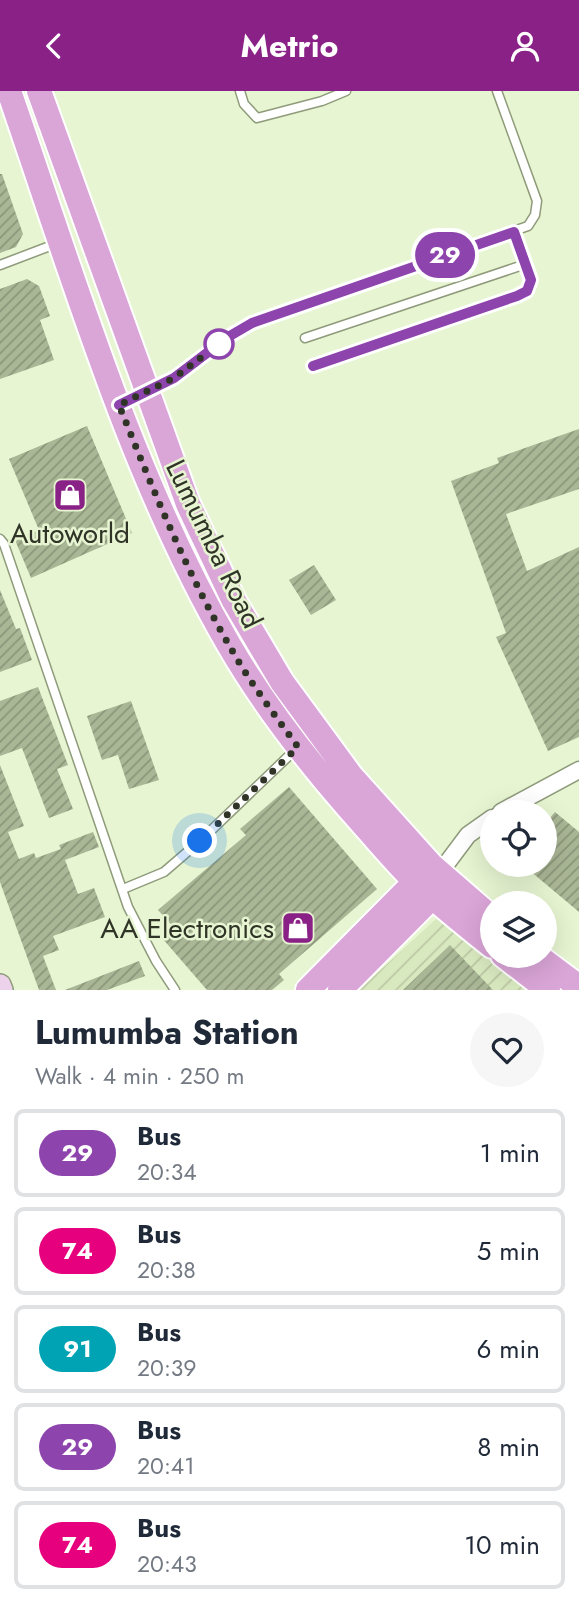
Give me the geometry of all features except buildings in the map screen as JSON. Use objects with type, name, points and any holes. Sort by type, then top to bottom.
[{"type":"main road","name":"Lumumba Road","points":[[9,91],[119,405],[193,578],[229,645],[260,695],[332,790],[435,878],[480,910]]},
{"type":"main road","name":"Lumumba Road","points":[[39,91],[146,393],[188,504],[216,567],[257,642],[306,717],[351,776],[480,932]]},
{"type":"main road","points":[[308,990],[435,878]]},
{"type":"main road","points":[[340,990],[435,878]]},
{"type":"main road","points":[[520,968],[548,990]]},
{"type":"main road","points":[[553,968],[579,987]]},
{"type":"street","points":[[524,800],[579,771]]},
{"type":"street","points":[[435,878],[468,835],[480,826]]},
{"type":"lane","points":[[240,91],[244,104],[257,118],[322,101],[346,91]]},
{"type":"lane","points":[[119,405],[174,378],[228,337],[252,323],[528,226],[535,215],[537,201],[498,91]]},
{"type":"lane","points":[[313,366],[527,291],[531,280],[514,232]]},
{"type":"lane","points":[[0,265],[61,242]]},
{"type":"lane","points":[[305,338],[526,264]]},
{"type":"lane","points":[[0,539],[4,544],[128,907],[175,990]]},
{"type":"lane","points":[[123,889],[164,872],[298,747]]},
{"type":"shaded area","points":[[437,918],[480,952],[480,968],[500,968],[531,990],[359,990]]},
{"type":"bus line","name":"29","points":[[119,405],[174,378],[228,337],[252,323],[514,232],[531,280],[527,291],[313,366]]},
{"type":"place","name":"Autoworld","points":[[70,495]]},
{"type":"place","name":"AA Electronics","points":[[298,928]]},
{"type":"route","points":[[200,841],[298,747],[260,695],[193,578],[119,405],[174,378],[219,344]]}]
